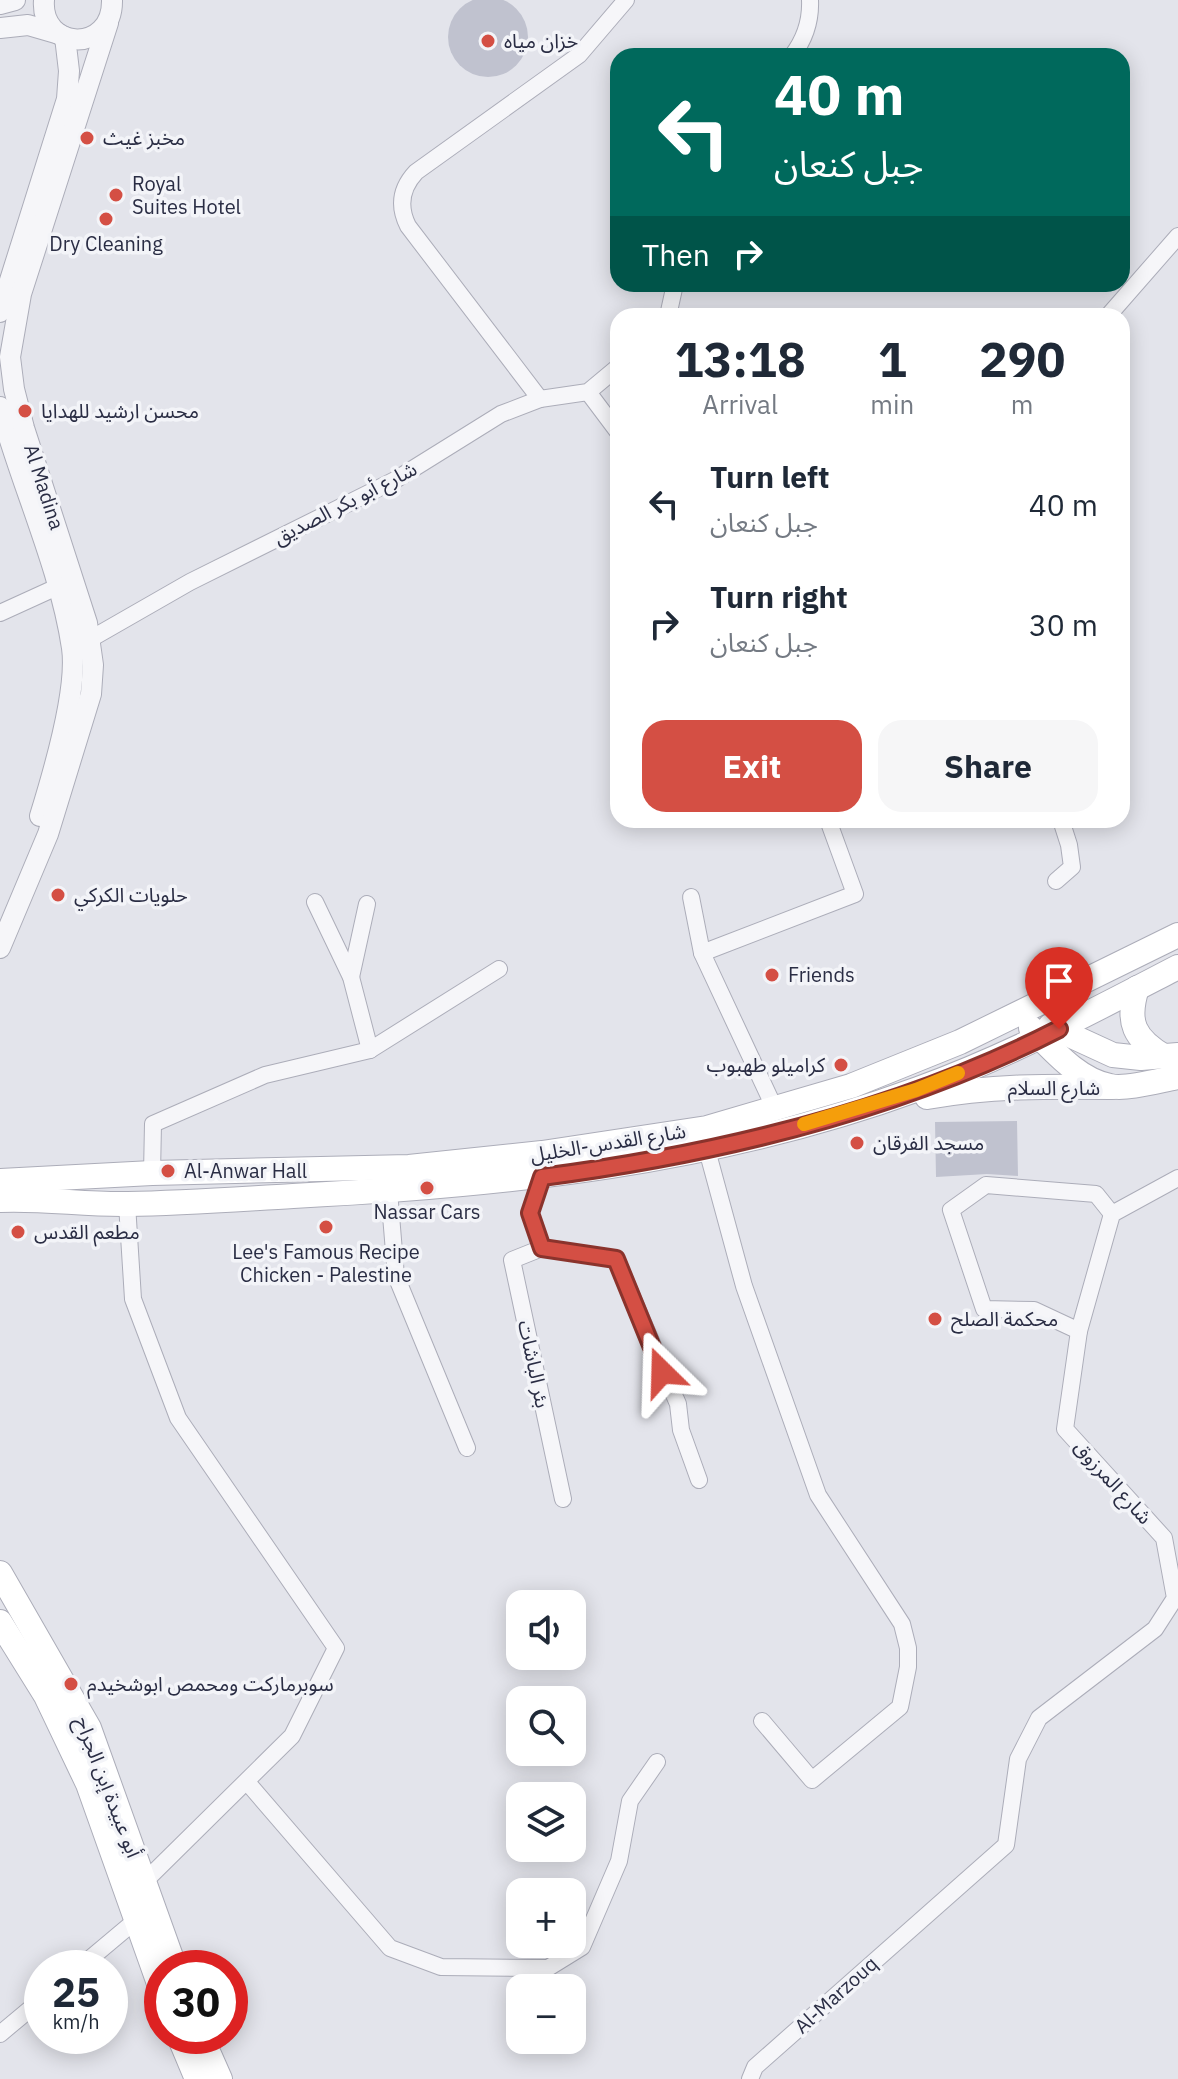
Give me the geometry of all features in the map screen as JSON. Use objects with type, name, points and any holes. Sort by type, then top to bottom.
[{"type":"main road","name":"شارع القدس-الخليل","points":[[0,1181],[152,1173],[409,1167],[512,1157],[707,1128],[851,1086],[960,1042],[1178,935]]},
{"type":"main road","name":"شارع القدس-الخليل","points":[[0,1200],[127,1204],[389,1191],[542,1177],[707,1150],[916,1090],[1050,1033],[1178,967]]},
{"type":"main road","points":[[1137,988],[1132,1004],[1136,1032],[1146,1046],[1174,1063]]},
{"type":"main road","name":"شارع السلام","points":[[1018,1015],[1050,1033],[1113,1055],[1174,1063]]},
{"type":"main road","name":"شارع السلام","points":[[1050,1033],[1088,1078],[1112,1087]]},
{"type":"main road","name":"شارع السلام","points":[[854,1110],[971,1089],[1112,1087],[1174,1063]]},
{"type":"main road","name":"أبو عبيدة إبن الجراح","points":[[0,1573],[89,1728],[150,1950]]},
{"type":"main road","name":"أبو عبيدة إبن الجراح","points":[[0,1622],[46,1696],[88,1784],[135,1900],[164,1950]]},
{"type":"main road","points":[[187,2054],[197,2079]]},
{"type":"main road","points":[[209,2054],[220,2079]]},
{"type":"street","points":[[0,4],[15,0]]},
{"type":"street","points":[[0,312],[67,99],[69,71],[62,36],[46,19],[44,0]]},
{"type":"street","points":[[540,399],[408,226],[402,205],[404,190],[416,172],[579,55],[626,0]]},
{"type":"street","points":[[797,48],[809,22],[810,0]]},
{"type":"street","name":"Al Madina","points":[[0,947],[44,803],[81,645],[79,591],[5,362],[21,294],[113,1]]},
{"type":"street","points":[[0,28],[28,25],[81,40],[92,37],[108,23]]},
{"type":"street","points":[[1130,291],[1178,236]]},
{"type":"street","points":[[1115,308],[1129,292]]},
{"type":"street","points":[[610,374],[588,392],[610,421]]},
{"type":"street","name":"شارع أبو بكر الصديق","points":[[81,645],[190,582],[395,480],[501,414],[540,399],[588,392]]},
{"type":"street","name":"Al Madina","points":[[0,407],[57,587],[81,645]]},
{"type":"street","points":[[0,613],[57,587]]},
{"type":"street","points":[[702,953],[855,894],[831,828]]},
{"type":"street","points":[[1056,881],[1072,867],[1064,828]]},
{"type":"street","points":[[691,897],[702,953],[774,1107]]},
{"type":"street","points":[[315,902],[351,977],[370,1050]]},
{"type":"street","points":[[351,977],[367,904]]},
{"type":"street","points":[[152,1173],[153,1124],[265,1075],[370,1050],[499,969]]},
{"type":"street","points":[[707,1150],[744,1286],[818,1495],[902,1624],[908,1648],[908,1667],[900,1707],[812,1780],[762,1721]]},
{"type":"street","points":[[542,1177],[530,1213],[542,1248],[616,1259],[678,1404],[681,1430],[699,1480]]},
{"type":"street","points":[[1079,1331],[1034,1310],[984,1309],[951,1210],[986,1185],[1096,1194],[1112,1214],[1178,1178]]},
{"type":"street","points":[[389,1191],[396,1276],[467,1448]]},
{"type":"street","points":[[94,1950],[135,1900],[292,1736],[336,1648],[178,1418],[133,1299],[127,1204]]},
{"type":"street","name":"شارع المرزوق","points":[[926,1914],[1006,1845],[1018,1759],[1039,1718],[1155,1629],[1175,1598],[1164,1538],[1065,1429],[1079,1331],[1112,1214]]},
{"type":"street","name":"بئر الباشات","points":[[542,1248],[512,1260],[563,1499]]},
{"type":"street","points":[[247,1782],[390,1948],[441,1967],[548,1968],[582,1947],[619,1861],[630,1801],[657,1762]]},
{"type":"street","name":"Al-Marzouq","points":[[750,2079],[755,2067],[926,1914]]},
{"type":"street","points":[[0,2034],[24,2014]]},
{"type":"building","name":"خزان مياه","points":[[476,-1],[500,-1],[510,4],[521,15],[527,29],[527,45],[521,59],[510,70],[496,76],[480,76],[466,70],[455,59],[449,45],[449,29],[455,15]]},
{"type":"building","points":[[1017,1121],[1018,1176],[936,1177],[935,1122]]},
{"type":"slow traffic","points":[[804,1124],[916,1090],[958,1073]]},
{"type":"place","name":"خزان مياه","points":[[488,41]]},
{"type":"place","name":"مخبز غيث","points":[[87,138]]},
{"type":"place","name":"Royal Suites Hotel","points":[[116,195]]},
{"type":"place","name":"Dry Cleaning","points":[[106,219]]},
{"type":"place","name":"محسن ارشيد للهدايا","points":[[25,411]]},
{"type":"place","name":"حلويات الكركي","points":[[58,895]]},
{"type":"place","name":"Friends","points":[[772,975]]},
{"type":"place","name":"كراميلو طهبوب","points":[[841,1065]]},
{"type":"place","name":"مسجد الفرقان","points":[[857,1143]]},
{"type":"place","name":"Al-Anwar Hall","points":[[168,1171]]},
{"type":"place","name":"Nassar Cars","points":[[427,1188]]},
{"type":"place","name":"Lee's Famous Recipe Chicken - Palestine","points":[[326,1227]]},
{"type":"place","name":"مطعم القدس","points":[[18,1232]]},
{"type":"place","name":"محكمة الصلح","points":[[935,1319]]},
{"type":"place","name":"سوبرماركت ومحمص ابوشخيدم","points":[[71,1684]]},
{"type":"route","points":[[662,1372],[616,1259],[542,1248],[530,1213],[542,1177],[707,1150],[854,1110],[980,1065],[1059,1029]]}]
